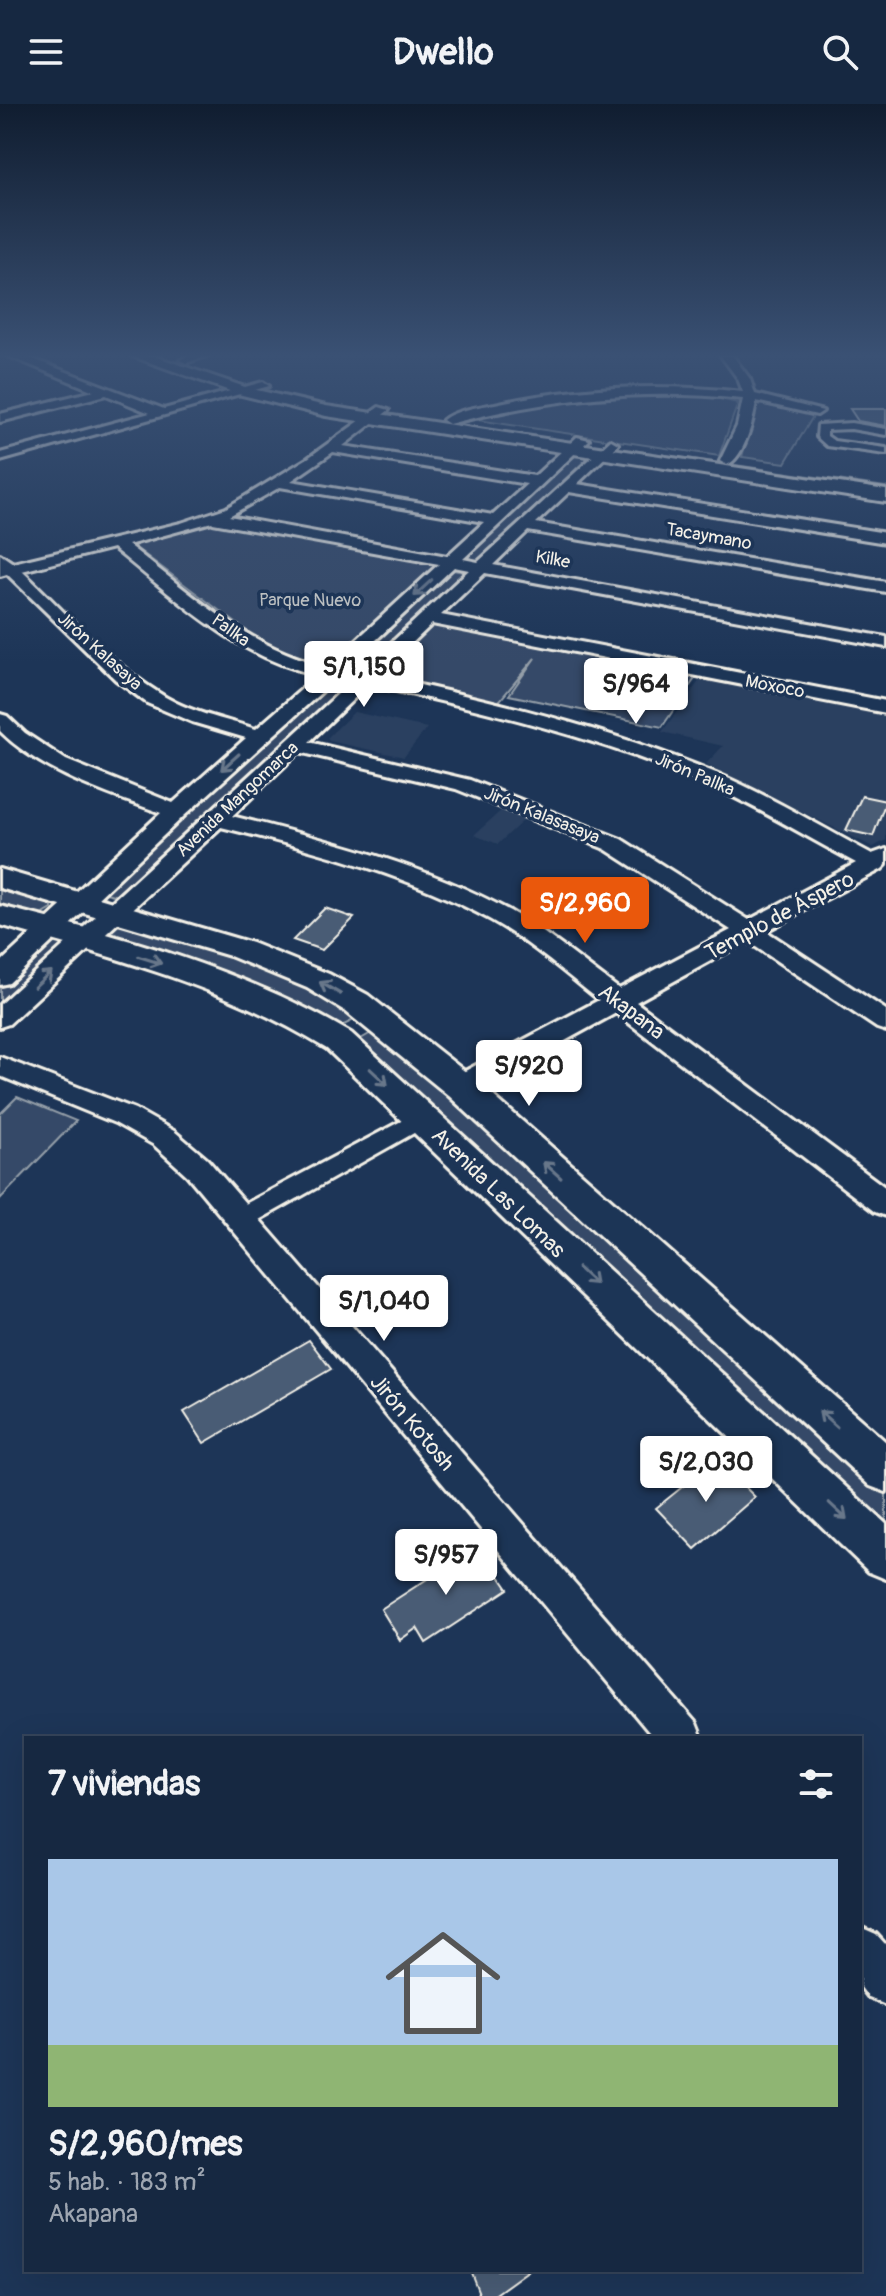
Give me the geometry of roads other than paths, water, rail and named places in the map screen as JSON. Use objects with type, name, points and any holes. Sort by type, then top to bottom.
[{"type":"street","points":[[3,566],[116,543],[213,518],[247,504],[316,458]]},
{"type":"street","points":[[395,458],[537,481]]},
{"type":"street","name":"Avenida Mangomarca","points":[[0,977],[176,811],[332,672],[562,458]]},
{"type":"street","name":"Avenida Mangomarca","points":[[0,1018],[217,819],[595,458]]},
{"type":"street","points":[[666,458],[886,496]]},
{"type":"street","points":[[702,458],[886,485]]},
{"type":"street","points":[[280,483],[496,520]]},
{"type":"street","points":[[566,487],[886,538]]},
{"type":"street","name":"Kilke","points":[[213,518],[886,642]]},
{"type":"street","name":"Tacaymano","points":[[526,526],[886,587]]},
{"type":"street","name":"Pallka","points":[[116,543],[260,650],[296,665],[365,678]]},
{"type":"street","name":"Jirón Kalasaya","points":[[3,566],[123,676],[154,699],[199,718],[259,736]]},
{"type":"street","name":"Moxoco","points":[[429,618],[886,707]]},
{"type":"street","name":"Jirón Pallka","points":[[365,678],[494,706],[638,750],[710,778],[776,809],[880,864]]},
{"type":"street","points":[[0,720],[33,748],[84,778],[176,811]]},
{"type":"street","name":"Jirón Kalasasaya","points":[[295,745],[463,784],[613,844],[886,1022]]},
{"type":"street","name":"Akapana","points":[[217,819],[331,848],[443,888],[503,917],[886,1204]]},
{"type":"street","name":"Templo de Áspero","points":[[460,1086],[880,864]]},
{"type":"street","points":[[0,878],[273,961],[319,982],[376,1018],[460,1086],[886,1471]]},
{"type":"street","name":"Avenida Las Lomas","points":[[0,915],[265,999],[310,1021],[339,1041],[886,1556]]},
{"type":"street","points":[[339,1041],[376,1018]]},
{"type":"street","name":"Jirón Kotosh","points":[[0,1066],[125,1116],[164,1138],[197,1167],[679,1736]]},
{"type":"street","points":[[241,1218],[422,1118]]},
{"type":"street","points":[[862,1952],[886,1981]]},
{"type":"park label","name":"Parque Nuevo","points":[[310,600]]}]
